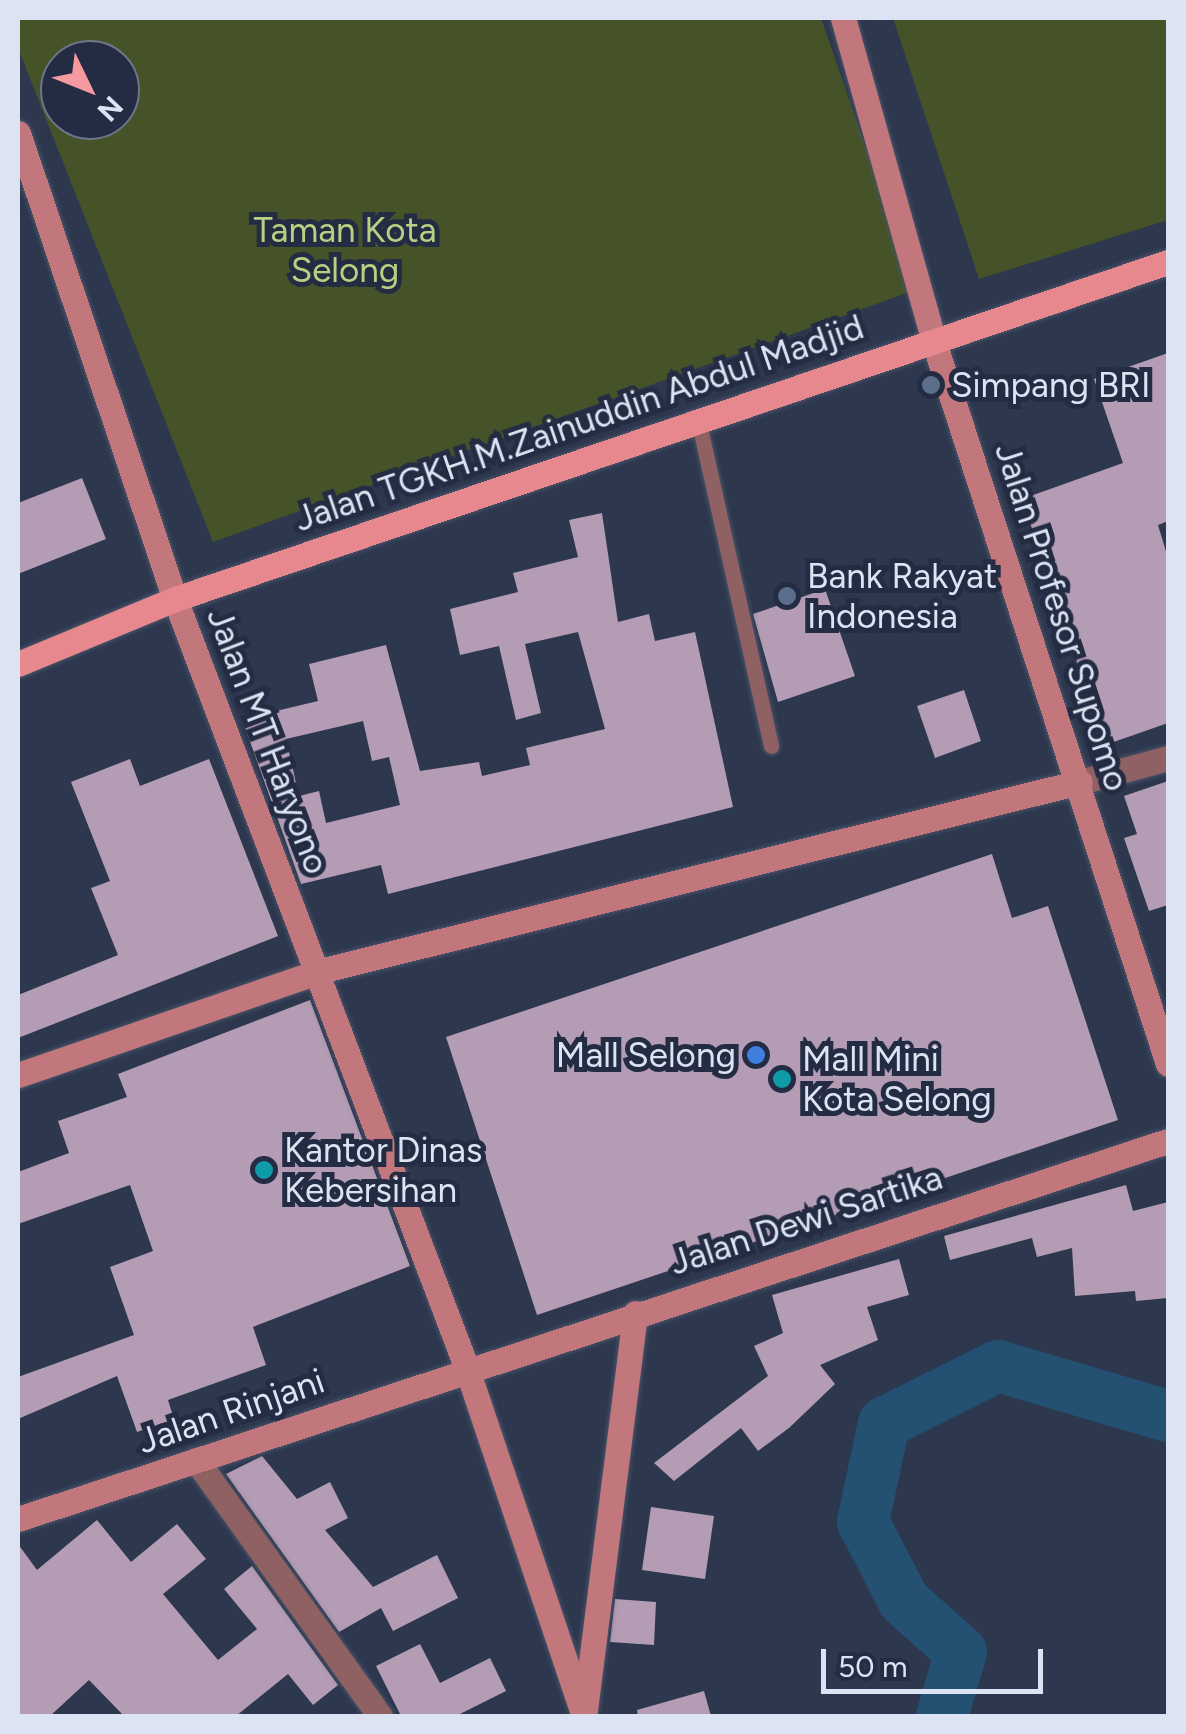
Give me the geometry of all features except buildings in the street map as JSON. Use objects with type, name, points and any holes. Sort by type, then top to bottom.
[{"type":"main road","name":"Jalan TGKH.M.Zainuddin Abdul Madjid","points":[[19,657],[698,419],[1168,262]]},
{"type":"street","name":"Jalan Profesor Supomo","points":[[842,18],[933,339],[1080,782],[1168,1064]]},
{"type":"street","name":"Jalan MT Haryono","points":[[18,132],[176,599],[320,971],[467,1369],[584,1716]]},
{"type":"street","points":[[18,1075],[320,971],[1168,758]]},
{"type":"street","name":"Jalan Dewi Sartika","points":[[467,1369],[1168,1140]]},
{"type":"street","points":[[584,1716],[635,1314]]},
{"type":"street","name":"Jalan Rinjani","points":[[18,1520],[467,1369]]},
{"type":"street","points":[[196,1460],[380,1716]]},
{"type":"lane","points":[[698,419],[771,746]]},
{"type":"green space","name":"Taman Kota Selong","points":[[18,18],[821,18],[915,290],[213,542],[54,140],[140,140],[140,40],[40,40],[40,104],[18,48]]},
{"type":"green space","points":[[893,18],[1168,18],[1168,220],[979,279]]},
{"type":"waterway","points":[[942,1716],[961,1652],[904,1601],[863,1522],[884,1423],[998,1366],[1168,1416]]},
{"type":"place","name":"Simpang BRI","points":[[931,385]]},
{"type":"place","name":"Bank Rakyat Indonesia","points":[[787,596]]},
{"type":"place","name":"Mall Selong","points":[[756,1055]]},
{"type":"place","name":"Mall Mini Kota Selong","points":[[782,1079]]},
{"type":"place","name":"Kantor Dinas Kebersihan","points":[[264,1170]]}]
